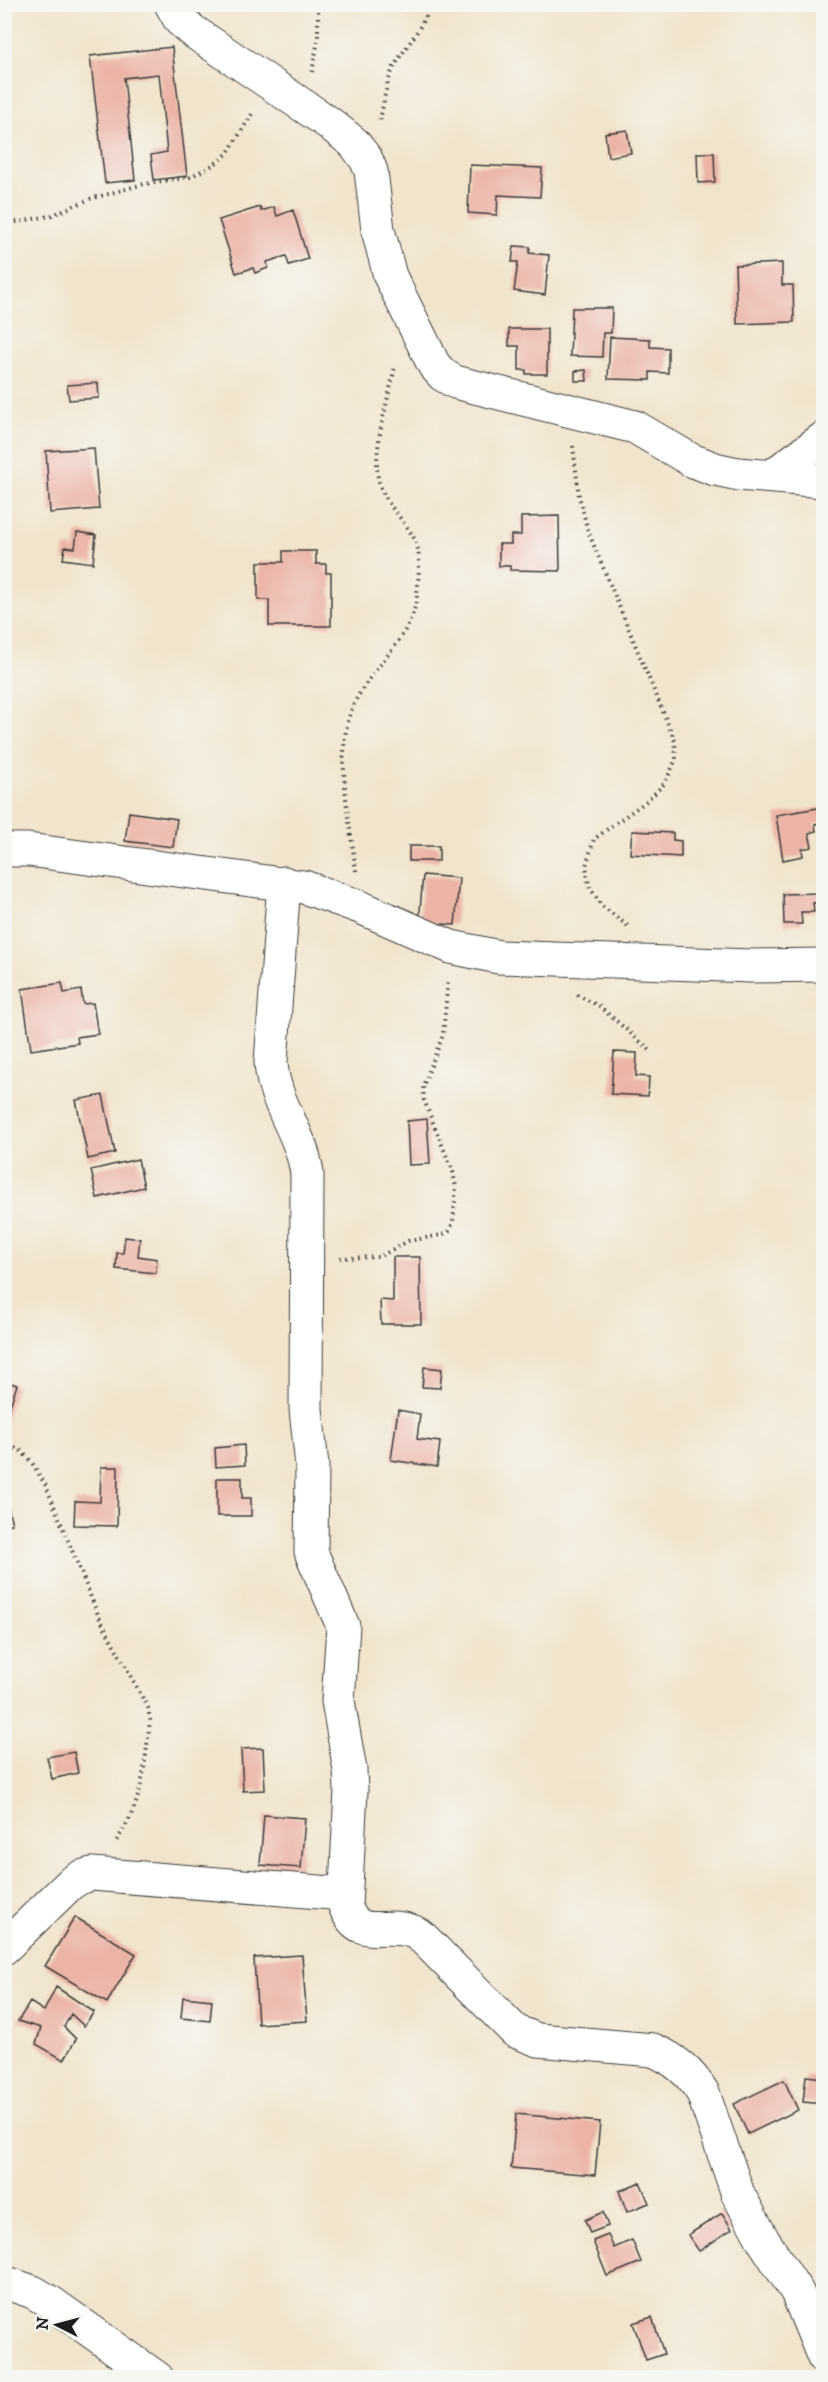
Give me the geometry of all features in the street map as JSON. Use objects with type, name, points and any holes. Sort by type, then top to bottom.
[{"type":"street","points":[[171,4],[180,20],[191,30],[354,143],[366,159],[371,171],[382,252],[390,276],[434,364],[443,375],[454,382],[635,427],[691,460],[716,469],[738,474],[824,481]]},
{"type":"street","points":[[772,476],[824,438]]},
{"type":"street","points":[[4,850],[28,850],[284,883],[323,893],[451,947],[499,957],[751,966],[824,965]]},
{"type":"street","points":[[284,883],[271,1071],[277,1095],[301,1143],[305,1158],[306,1409],[312,1479],[311,1552],[343,1626],[338,1701],[350,1770],[351,1790],[344,1894],[349,1917],[366,1929],[401,1929],[412,1931],[424,1939],[515,2031],[538,2040],[653,2050],[669,2056],[687,2072],[703,2093],[744,2206],[797,2292],[824,2358]]},
{"type":"street","points":[[4,1948],[71,1883],[92,1874],[344,1894]]},
{"type":"street","points":[[4,2282],[33,2292],[50,2302],[157,2378]]},
{"type":"path","points":[[305,107],[318,40],[318,4]]},
{"type":"path","points":[[371,171],[385,93],[394,67],[415,37],[432,4]]},
{"type":"path","points":[[4,224],[50,216],[90,199],[144,184],[182,180],[215,164],[227,154],[239,138],[270,83]]},
{"type":"path","points":[[360,908],[345,775],[346,731],[354,704],[402,635],[415,609],[417,593],[416,542],[384,496],[376,463],[406,310]]},
{"type":"path","points":[[569,410],[579,496],[588,531],[664,712],[675,741],[676,759],[665,783],[657,791],[594,839],[586,866],[589,886],[601,905],[674,963]]},
{"type":"path","points":[[306,1256],[363,1259],[379,1257],[408,1241],[441,1235],[449,1231],[453,1223],[456,1187],[453,1172],[424,1100],[423,1086],[442,1035],[451,947]]},
{"type":"path","points":[[570,992],[599,1006],[650,1050]]},
{"type":"path","points":[[4,1443],[21,1451],[32,1461],[45,1486],[99,1617],[148,1708],[150,1720],[138,1800],[128,1824],[92,1874]]},
{"type":"building","points":[[172,47],[187,176],[154,180],[151,155],[167,152],[159,74],[124,78],[135,180],[105,183],[90,56]]},
{"type":"building","points":[[627,130],[631,153],[608,157],[605,133]]},
{"type":"building","points":[[697,153],[714,153],[715,182],[698,183]]},
{"type":"building","points":[[470,165],[542,168],[540,197],[498,195],[497,215],[468,213]]},
{"type":"building","points":[[260,207],[261,211],[274,207],[277,216],[293,210],[308,259],[289,265],[286,256],[267,262],[268,268],[255,273],[253,268],[236,273],[219,220]]},
{"type":"building","points":[[514,246],[530,247],[529,253],[549,255],[545,295],[514,291],[518,262],[512,262]]},
{"type":"building","points":[[782,263],[782,285],[793,285],[794,322],[737,324],[735,265]]},
{"type":"building","points":[[572,308],[612,308],[611,333],[603,333],[602,357],[570,356]]},
{"type":"building","points":[[509,329],[547,329],[547,374],[526,374],[526,370],[519,370],[519,346],[509,346]]},
{"type":"building","points":[[610,337],[650,339],[650,347],[668,348],[668,373],[650,372],[650,380],[608,379]]},
{"type":"building","points":[[586,370],[587,381],[575,381],[575,371]]},
{"type":"building","points":[[98,383],[99,398],[69,400],[67,385]]},
{"type":"building","points":[[94,448],[99,509],[50,513],[46,451]]},
{"type":"building","points":[[559,516],[560,571],[510,570],[510,566],[499,566],[499,544],[511,544],[511,535],[521,535],[521,517]]},
{"type":"building","points":[[77,532],[96,535],[93,563],[63,559],[65,547],[75,548]]},
{"type":"building","points":[[283,551],[316,551],[316,564],[326,564],[326,573],[331,573],[331,626],[269,626],[269,600],[258,600],[258,562],[283,562]]},
{"type":"building","points":[[824,807],[824,823],[815,824],[816,831],[809,833],[812,847],[802,849],[803,856],[783,860],[776,815]]},
{"type":"building","points":[[129,812],[177,819],[173,847],[125,841]]},
{"type":"building","points":[[632,831],[673,833],[673,840],[681,841],[681,857],[630,854]]},
{"type":"building","points":[[409,846],[439,846],[439,861],[409,861]]},
{"type":"building","points":[[423,875],[459,878],[455,925],[419,922]]},
{"type":"building","points":[[821,893],[822,902],[813,903],[814,912],[801,912],[802,924],[784,924],[783,894]]},
{"type":"building","points":[[62,983],[64,993],[81,990],[83,1004],[93,1003],[98,1034],[77,1037],[78,1043],[31,1050],[22,989]]},
{"type":"building","points":[[614,1052],[637,1053],[636,1076],[649,1077],[648,1096],[611,1094]]},
{"type":"building","points":[[103,1095],[115,1153],[88,1159],[76,1100]]},
{"type":"building","points":[[427,1119],[430,1164],[409,1165],[407,1121]]},
{"type":"building","points":[[138,1159],[144,1187],[97,1198],[91,1170]]},
{"type":"building","points":[[125,1237],[140,1239],[138,1256],[157,1259],[156,1273],[116,1269],[117,1253],[123,1253]]},
{"type":"building","points":[[393,1257],[420,1257],[421,1324],[381,1324],[380,1300],[393,1301]]},
{"type":"building","points":[[424,1367],[442,1369],[440,1388],[422,1387]]},
{"type":"building","points":[[4,1381],[17,1385],[5,1421],[4,1421]]},
{"type":"building","points":[[398,1410],[420,1414],[417,1439],[440,1442],[437,1467],[391,1460]]},
{"type":"building","points":[[244,1445],[245,1465],[216,1467],[215,1448]]},
{"type":"building","points":[[101,1467],[118,1467],[117,1526],[74,1525],[75,1501],[100,1502]]},
{"type":"building","points":[[217,1478],[242,1478],[242,1498],[251,1498],[251,1516],[217,1516]]},
{"type":"building","points":[[5,1503],[7,1503],[12,1524],[5,1525]]},
{"type":"building","points":[[263,1748],[265,1790],[243,1791],[241,1749]]},
{"type":"building","points":[[74,1752],[78,1773],[52,1779],[47,1757]]},
{"type":"building","points":[[264,1815],[305,1818],[301,1868],[260,1865]]},
{"type":"building","points":[[75,1917],[136,1954],[107,2003],[45,1966]]},
{"type":"building","points":[[302,1955],[307,2021],[258,2024],[254,1958]]},
{"type":"building","points":[[56,1987],[94,2012],[84,2026],[71,2014],[64,2027],[76,2039],[64,2060],[36,2044],[41,2028],[18,2021],[30,2002],[44,2011]]},
{"type":"building","points":[[183,1997],[212,2000],[210,2021],[181,2018]]},
{"type":"building","points":[[806,2076],[824,2078],[824,2104],[803,2102]]},
{"type":"building","points":[[784,2080],[798,2110],[748,2134],[734,2104]]},
{"type":"building","points":[[516,2114],[600,2122],[595,2175],[511,2168]]},
{"type":"building","points":[[640,2182],[649,2203],[627,2212],[619,2191]]},
{"type":"building","points":[[603,2212],[608,2226],[590,2233],[585,2220]]},
{"type":"building","points":[[722,2213],[732,2229],[699,2251],[688,2235]]},
{"type":"building","points":[[608,2235],[614,2248],[632,2240],[641,2262],[607,2276],[593,2241]]},
{"type":"building","points":[[652,2317],[664,2354],[646,2360],[633,2323]]}]
